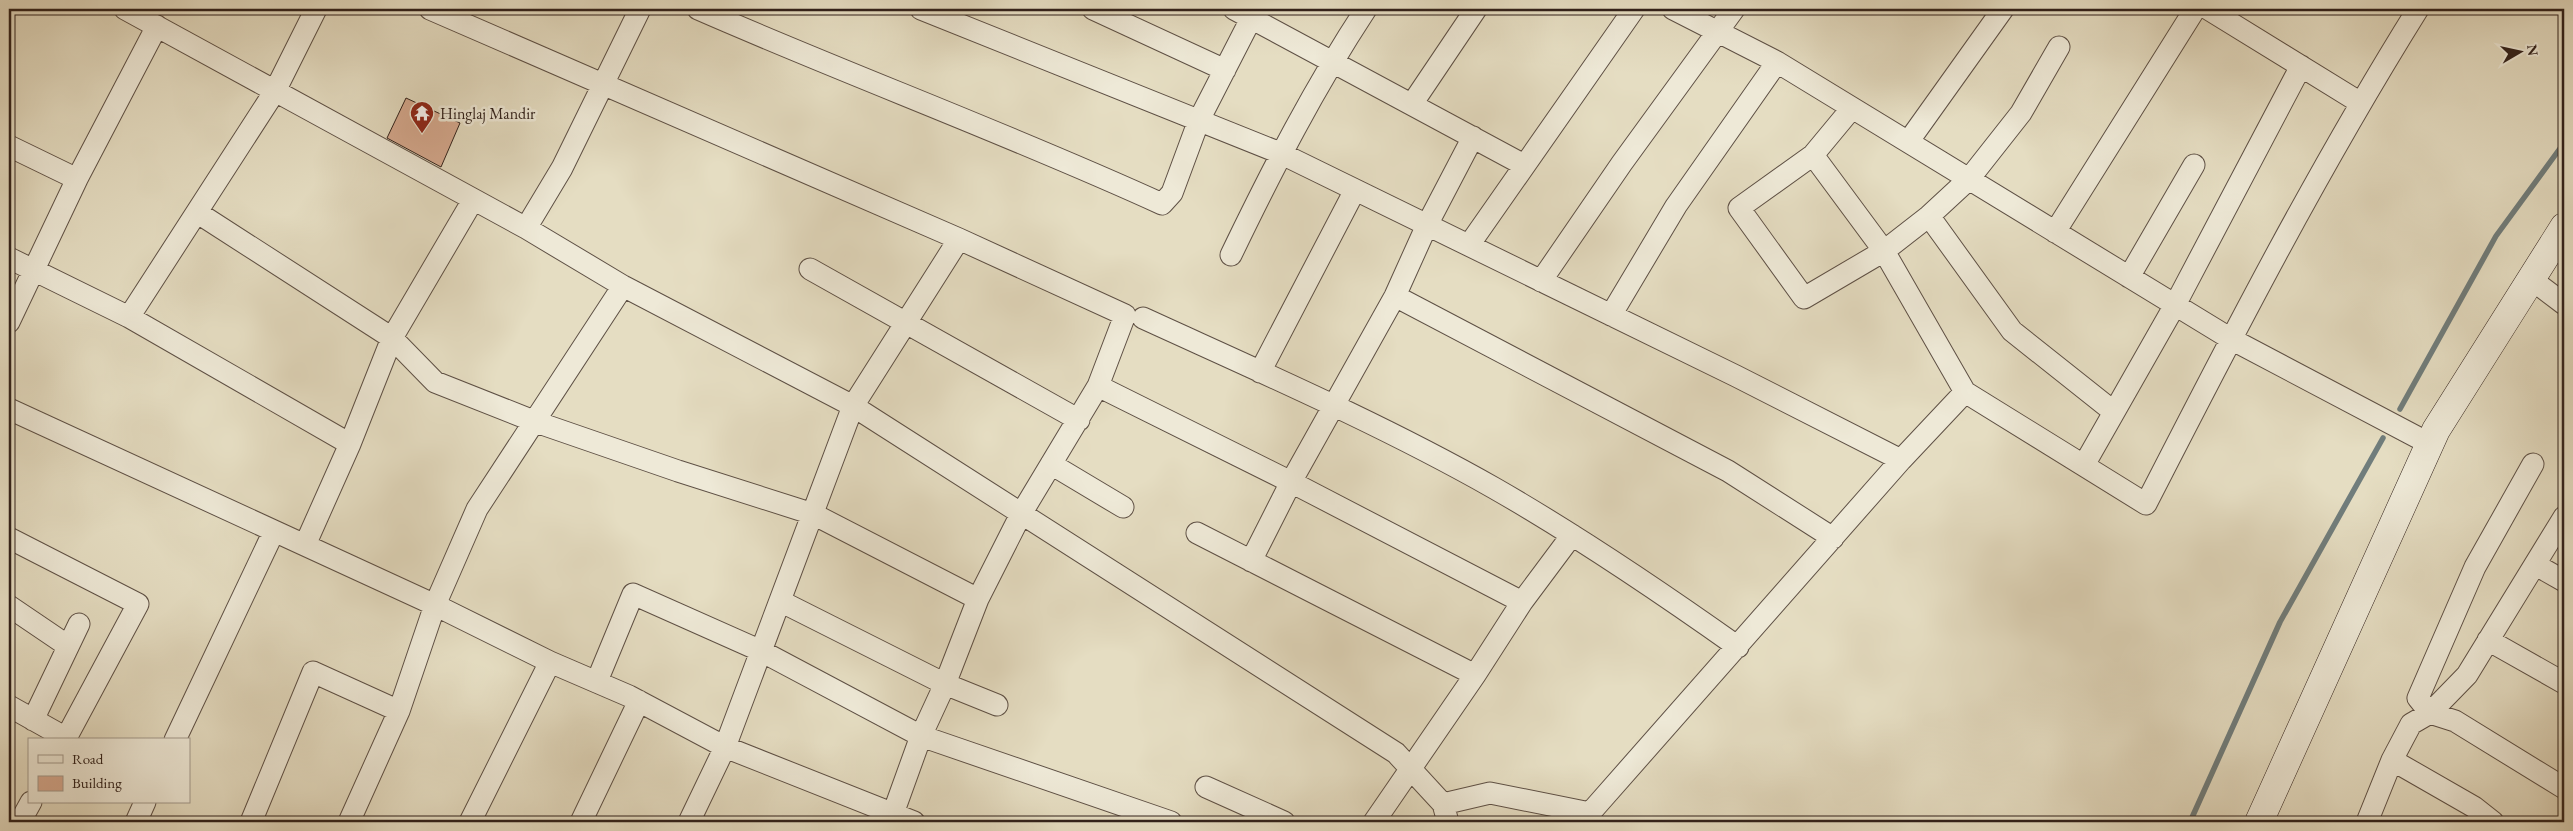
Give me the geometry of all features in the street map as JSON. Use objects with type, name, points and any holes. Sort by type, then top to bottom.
[{"type":"street","points":[[125,9],[526,228],[623,286],[853,406],[1396,753],[1446,813],[1490,793],[1591,817],[1901,460],[1964,392]]},
{"type":"street","points":[[129,317],[198,213],[275,91],[316,9]]},
{"type":"street","points":[[430,9],[959,239],[1125,315],[1098,386],[1021,514],[978,598],[945,684],[921,736],[891,818]]},
{"type":"street","points":[[526,228],[562,168],[640,9]]},
{"type":"street","points":[[698,9],[818,62],[1100,176],[1162,204],[1172,193],[1199,120],[1225,70],[1247,12],[1332,61],[1524,165]]},
{"type":"street","points":[[921,9],[1280,153],[1901,460]]},
{"type":"street","points":[[1093,9],[1225,70]]},
{"type":"street","points":[[1231,255],[1280,153],[1332,61],[1366,9]]},
{"type":"street","points":[[1412,104],[1476,9]]},
{"type":"street","points":[[1468,245],[1634,9]]},
{"type":"street","points":[[1673,9],[1777,62],[2231,339],[2430,444]]},
{"type":"street","points":[[1541,281],[1622,163],[1734,9]]},
{"type":"street","points":[[1908,142],[2002,9]]},
{"type":"street","points":[[2055,232],[2195,9]]},
{"type":"street","points":[[2208,9],[2360,102]]},
{"type":"street","points":[[1813,156],[1884,251],[1964,392],[2146,504],[2231,339],[2360,102],[2418,9]]},
{"type":"street","points":[[9,322],[77,179],[158,26]]},
{"type":"street","points":[[1852,108],[1813,156],[1739,208],[1804,298],[1884,251],[1929,216],[1968,179],[2021,113],[2059,47]]},
{"type":"street","points":[[1611,315],[1676,206],[1777,62]]},
{"type":"street","points":[[2084,465],[2175,305],[2301,66]]},
{"type":"street","points":[[1251,561],[1291,482],[1395,296],[1427,225],[1473,137]]},
{"type":"street","points":[[9,146],[77,179]]},
{"type":"street","points":[[2129,277],[2194,165]]},
{"type":"street","points":[[1260,372],[1355,190]]},
{"type":"street","points":[[304,545],[350,444],[392,338],[474,200]]},
{"type":"street","points":[[198,213],[392,338],[435,382],[536,422],[678,471],[812,514],[978,598]]},
{"type":"street","points":[[1929,216],[2012,330],[2114,412]]},
{"type":"street","points":[[2259,822],[2436,430],[2564,227]]},
{"type":"street","points":[[689,822],[725,747],[853,406],[959,239]]},
{"type":"street","points":[[9,258],[129,317],[350,444]]},
{"type":"street","points":[[810,269],[1079,420]]},
{"type":"street","points":[[2531,280],[2564,304]]},
{"type":"street","points":[[349,822],[399,711],[435,605],[477,509],[536,422],[623,286]]},
{"type":"street","points":[[1395,296],[1728,471],[1833,538]]},
{"type":"street","points":[[1144,318],[1333,405],[1493,488],[1572,535],[1672,600],[1738,647]]},
{"type":"street","points":[[1098,386],[1291,482],[1522,602]]},
{"type":"street","points":[[9,409],[435,605],[550,662],[597,681],[725,747],[891,818],[914,822]]},
{"type":"street","points":[[1051,464],[1123,507]]},
{"type":"street","points":[[2533,464],[2475,567],[2418,698],[2430,713],[2455,721],[2564,788]]},
{"type":"street","points":[[2367,822],[2392,760],[2411,724],[2430,713],[2467,675],[2564,517]]},
{"type":"street","points":[[176,738],[274,531]]},
{"type":"street","points":[[1197,533],[1475,675]]},
{"type":"street","points":[[1374,822],[1475,675],[1522,602],[1572,535]]},
{"type":"street","points":[[9,538],[138,604],[66,738]]},
{"type":"street","points":[[2536,565],[2564,581]]},
{"type":"street","points":[[597,681],[632,594],[761,651],[921,736],[1171,822]]},
{"type":"street","points":[[780,601],[945,684],[997,705]]},
{"type":"street","points":[[9,606],[68,646]]},
{"type":"street","points":[[33,720],[79,624]]},
{"type":"street","points":[[2488,640],[2564,683]]},
{"type":"street","points":[[470,822],[550,662]]},
{"type":"street","points":[[252,822],[313,672],[399,711]]},
{"type":"street","points":[[581,822],[639,701]]},
{"type":"street","points":[[9,706],[63,738]]},
{"type":"street","points":[[2392,760],[2474,807],[2493,822]]},
{"type":"street","points":[[1206,787],[1284,822]]},
{"type":"street","points":[[9,816],[20,822],[30,804]]},
{"type":"street","points":[[136,822],[144,804]]},
{"type":"building","name":"Hinglaj Mandir","points":[[406,98],[460,123],[441,167],[387,138]]},
{"type":"waterway","points":[[2400,409],[2496,236],[2564,143]]},
{"type":"waterway","points":[[2190,822],[2280,622],[2383,438]]},
{"type":"place","name":"Hinglaj Mandir","points":[[422,134]]}]
